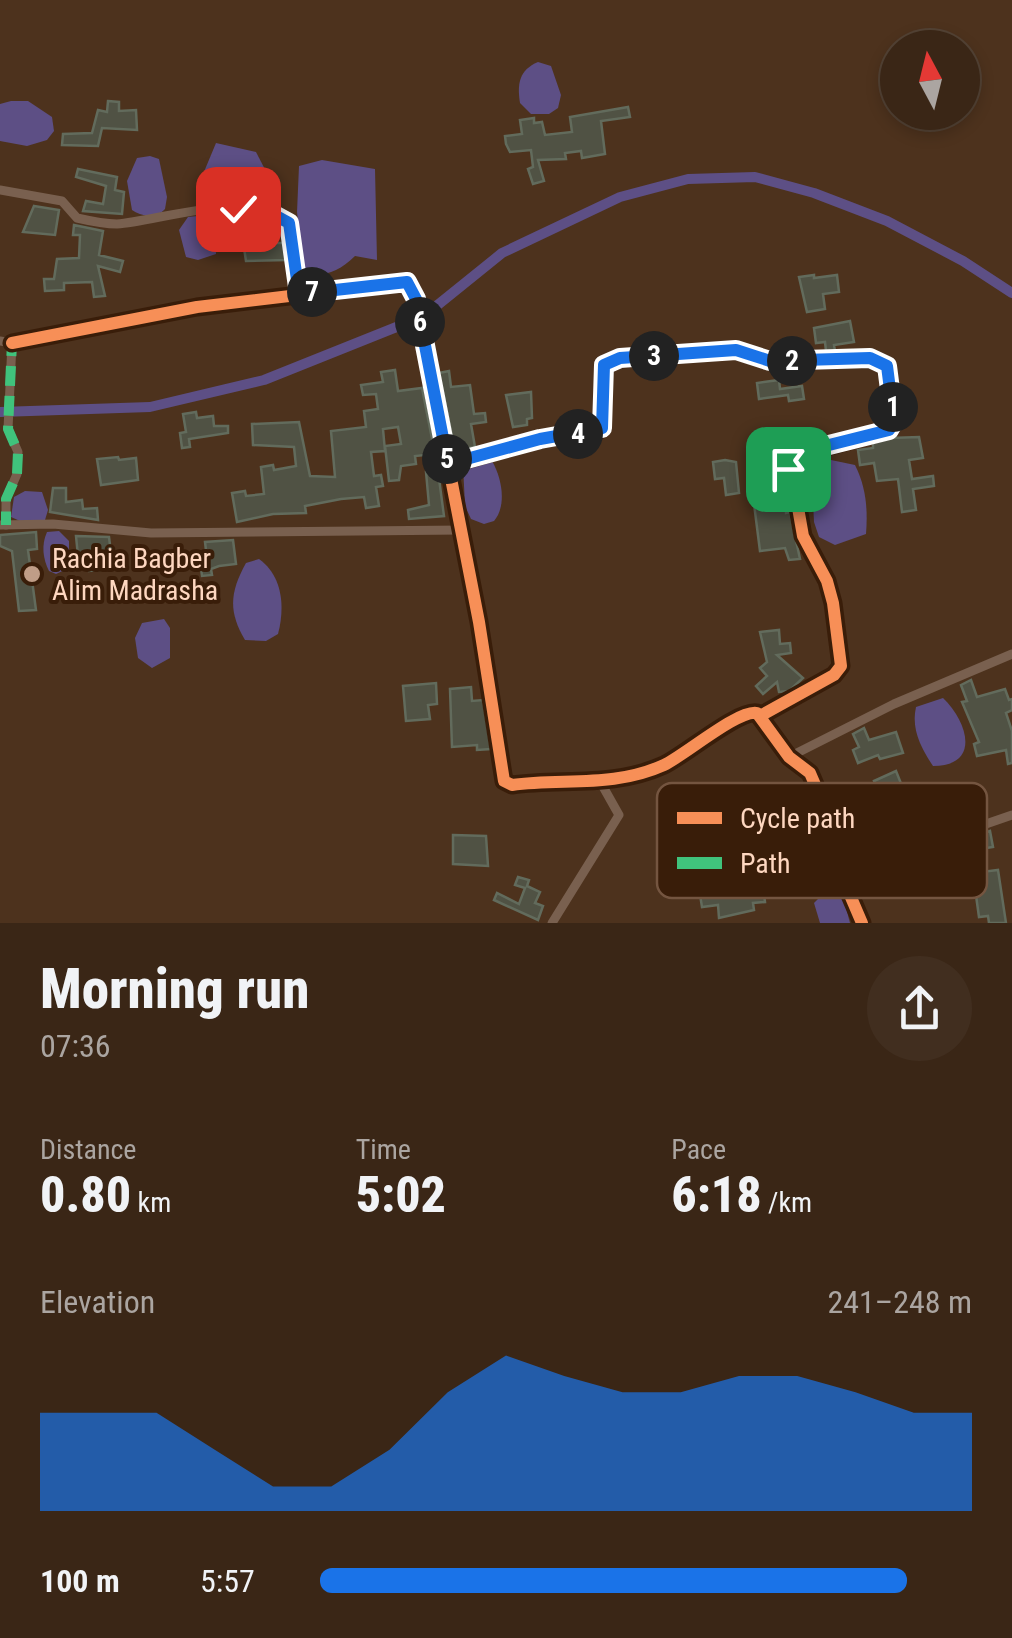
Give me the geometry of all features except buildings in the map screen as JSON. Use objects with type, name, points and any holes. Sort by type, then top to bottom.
[{"type":"street","points":[[0,190],[62,201],[77,218],[110,223],[220,208],[278,214],[289,223],[299,294]]},
{"type":"street","points":[[0,341],[12,344],[198,307],[404,280],[416,299],[462,530],[504,781],[512,785],[632,777],[664,764],[746,712],[760,716],[789,757],[810,773],[814,783]]},
{"type":"street","points":[[12,344],[8,435],[18,452],[17,474],[6,499],[3,525],[53,524],[151,533],[462,530]]},
{"type":"street","points":[[448,464],[540,439],[602,428],[604,365],[620,358],[736,350],[770,361],[870,358],[887,366],[894,421],[889,430],[790,457],[802,536],[827,580],[833,603],[841,666],[834,675],[760,716]]},
{"type":"street","points":[[789,757],[894,704],[1012,654]]},
{"type":"street","points":[[552,923],[619,815],[601,782]]},
{"type":"street","points":[[987,824],[1012,815]]},
{"type":"street","points":[[851,898],[862,923]]},
{"type":"shaded area","points":[[538,62],[551,66],[561,95],[558,108],[549,114],[531,114],[520,103],[521,78]]},
{"type":"shaded area","points":[[28,101],[52,117],[54,131],[47,140],[27,146],[0,141],[0,104]]},
{"type":"shaded area","points":[[216,143],[256,152],[272,183],[266,196],[250,202],[208,198],[201,179]]},
{"type":"shaded area","points":[[137,158],[159,159],[167,197],[165,209],[149,216],[132,210],[127,181]]},
{"type":"shaded area","points":[[322,160],[375,169],[377,260],[355,256],[332,272],[304,274],[297,212],[299,166]]},
{"type":"shaded area","points":[[207,215],[214,223],[216,254],[198,260],[186,257],[179,230],[188,217]]},
{"type":"shaded area","points":[[482,459],[492,461],[502,492],[498,515],[484,524],[471,519],[465,506],[463,465]]},
{"type":"shaded area","points":[[831,460],[855,465],[866,507],[866,534],[835,545],[819,537],[814,522],[811,462]]},
{"type":"shaded area","points":[[25,491],[42,492],[48,510],[45,520],[20,521],[11,517],[14,497]]},
{"type":"shaded area","points":[[59,531],[69,541],[69,568],[56,574],[49,571],[43,547],[47,532]]},
{"type":"shaded area","points":[[259,559],[273,574],[281,603],[278,634],[266,641],[245,640],[233,602],[246,563]]},
{"type":"shaded area","points":[[164,619],[170,628],[170,658],[152,668],[138,658],[135,638],[142,623]]},
{"type":"shaded area","points":[[943,698],[959,719],[964,751],[948,764],[933,766],[918,738],[916,707]]},
{"type":"shaded area","points":[[819,898],[844,898],[850,923],[820,923],[814,903]]},
{"type":"waterway","points":[[0,412],[150,407],[264,380],[424,316],[502,253],[620,197],[688,179],[755,177],[814,193],[887,221],[963,261],[1012,293]]},
{"type":"marked path","points":[[5,342],[12,343],[8,429],[18,452],[17,474],[6,499],[6,525]]},
{"type":"cycle path","points":[[12,343],[197,307],[407,282],[416,299],[479,622],[504,781],[512,785],[588,781],[645,772],[673,760],[738,718],[757,713],[789,757],[810,773],[814,783]]},
{"type":"cycle path","points":[[448,465],[540,439],[602,429],[604,365],[620,359],[735,350],[770,361],[870,358],[887,366],[894,421],[889,430],[789,457],[803,536],[827,581],[833,603],[841,666],[834,675],[760,716]]},
{"type":"cycle path","points":[[851,898],[862,923]]},
{"type":"place","name":"Rachia Bagber Alim Madrasha","points":[[32,574]]},
{"type":"route","points":[[238,209],[267,211],[286,218],[295,251],[299,294],[407,282],[416,299],[448,464],[540,439],[602,428],[604,365],[620,358],[736,350],[770,361],[870,358],[887,366],[894,421],[889,430],[793,454],[788,469]]}]
